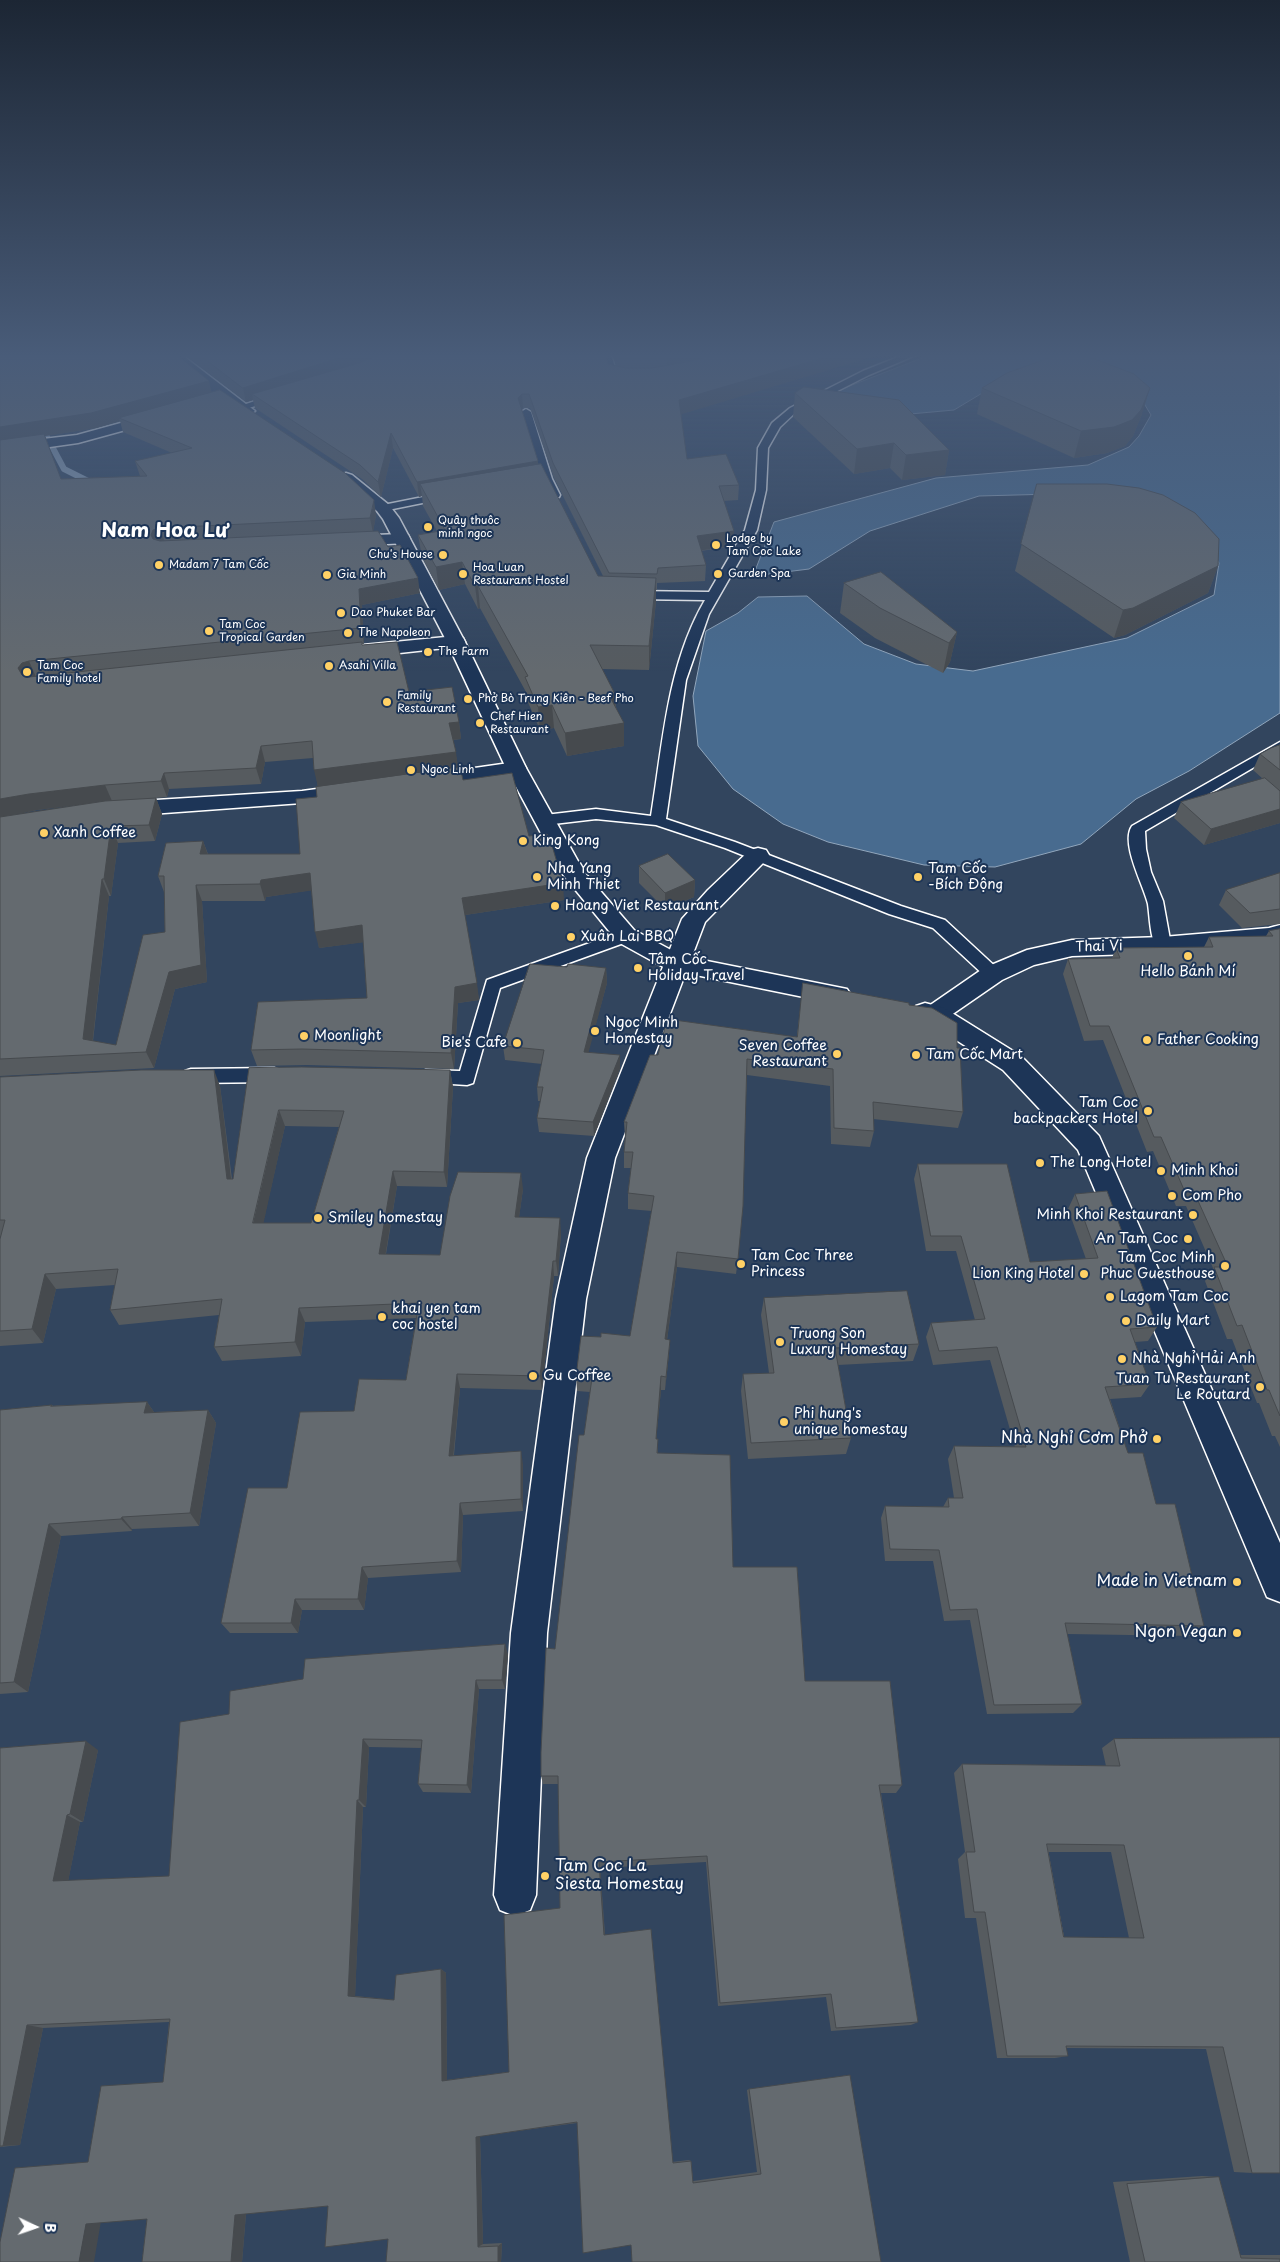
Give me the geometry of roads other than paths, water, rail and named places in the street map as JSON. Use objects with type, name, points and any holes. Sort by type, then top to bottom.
[{"type":"street","points":[[331,468],[355,484],[383,508],[391,518],[456,642],[516,768],[575,876],[626,936],[676,963],[858,999]]},
{"type":"street","points":[[333,542],[402,539]]},
{"type":"street","points":[[349,653],[456,642]]},
{"type":"street","points":[[404,784],[516,768]]},
{"type":"street","points":[[104,811],[302,797],[377,787]]},
{"type":"street","points":[[516,1895],[529,1633],[571,1300],[601,1158],[694,919],[758,855]]},
{"type":"street","name":"Thai Vi","points":[[935,1014],[993,974],[1027,958],[1072,948],[1163,945],[1268,936],[1280,933]]},
{"type":"street","points":[[906,1008],[935,1014],[1012,1063],[1089,1144],[1280,1584]]},
{"type":"lane","points":[[538,461],[542,479],[560,506]]},
{"type":"lane","points":[[658,821],[679,680],[703,614],[751,530],[761,490],[762,461]]},
{"type":"lane","points":[[383,508],[455,494]]},
{"type":"lane","points":[[614,595],[713,596]]},
{"type":"lane","points":[[1163,945],[1155,901],[1143,872],[1138,850],[1137,829],[1280,746]]},
{"type":"lane","points":[[545,820],[596,814],[658,821],[758,855],[895,910],[938,924],[993,974]]},
{"type":"lane","points":[[411,1077],[467,1078],[492,984],[626,936]]},
{"type":"lane","points":[[174,1077],[288,1074]]},
{"type":"water","points":[[1098,461],[1280,461],[1280,713],[1189,771],[1136,799],[1081,844],[995,867],[924,865],[828,842],[783,824],[733,789],[698,746],[693,696],[706,631],[738,613],[758,597],[807,596],[864,644],[916,664],[973,671],[1127,638],[1214,595],[1219,563],[1203,533],[1090,493],[979,496],[870,531],[809,569],[753,576],[774,522],[936,478],[1088,465]]},
{"type":"waterway","points":[[60,461],[64,469],[96,485]]},
{"type":"place","name":"Quây thuôc minh ngoc","points":[[428,527]]},
{"type":"place","name":"Lodge by Tam Coc Lake","points":[[716,545]]},
{"type":"place","name":"Chu's House","points":[[443,555]]},
{"type":"place","name":"Madam 7 Tam Cốc","points":[[159,565]]},
{"type":"place","name":"Hoa Luan Restaurant Hostel","points":[[463,574]]},
{"type":"place","name":"Garden Spa","points":[[718,574]]},
{"type":"place","name":"Gia Minh","points":[[327,575]]},
{"type":"place","name":"Dao Phuket Bar","points":[[341,613]]},
{"type":"place","name":"Tam Coc Tropical Garden","points":[[209,631]]},
{"type":"place","name":"The Napoleon","points":[[348,633]]},
{"type":"place","name":"The Farm","points":[[428,652]]},
{"type":"place","name":"Asahi Villa","points":[[329,666]]},
{"type":"place","name":"Tam Coc Family hotel","points":[[27,672]]},
{"type":"place","name":"Phở Bò Trung Kiên - Beef Pho","points":[[468,699]]},
{"type":"place","name":"Family Restaurant","points":[[387,702]]},
{"type":"place","name":"Chef Hien Restaurant","points":[[480,723]]},
{"type":"place","name":"Ngoc Linh","points":[[411,770]]},
{"type":"place","name":"Xanh Coffee","points":[[44,833]]},
{"type":"place","name":"King Kong","points":[[523,841]]},
{"type":"place","name":"Nha Yang Minh Thiet","points":[[537,877]]},
{"type":"place","name":"Tam Cốc -Bích Động","points":[[918,877]]},
{"type":"place","name":"Hoang Viet Restaurant","points":[[555,906]]},
{"type":"place","name":"Xuân Lai BBQ","points":[[571,937]]},
{"type":"place","name":"Hello Bánh Mí","points":[[1188,956]]},
{"type":"place","name":"Tâm Cốc Holiday Travel","points":[[638,968]]},
{"type":"place","name":"Ngoc Minh Homestay","points":[[595,1031]]},
{"type":"place","name":"Moonlight","points":[[304,1036]]},
{"type":"place","name":"Father Cooking","points":[[1147,1040]]},
{"type":"place","name":"Bie's Cafe","points":[[517,1043]]},
{"type":"place","name":"Seven Coffee Restaurant","points":[[837,1054]]},
{"type":"place","name":"Tam Cốc Mart","points":[[916,1055]]},
{"type":"place","name":"Tam Coc backpackers Hotel","points":[[1148,1111]]},
{"type":"place","name":"The Long Hotel","points":[[1040,1163]]},
{"type":"place","name":"Minh Khoi","points":[[1161,1171]]},
{"type":"place","name":"Com Pho","points":[[1172,1196]]},
{"type":"place","name":"Minh Khoi Restaurant","points":[[1193,1215]]},
{"type":"place","name":"Smiley homestay","points":[[318,1218]]},
{"type":"place","name":"An Tam Coc","points":[[1188,1239]]},
{"type":"place","name":"Tam Coc Three Princess","points":[[741,1264]]},
{"type":"place","name":"Tam Coc Minh Phuc Guesthouse","points":[[1225,1266]]},
{"type":"place","name":"Lion King Hotel","points":[[1084,1274]]},
{"type":"place","name":"Lagom Tam Coc","points":[[1110,1297]]},
{"type":"place","name":"khai yen tam coc hostel","points":[[382,1317]]},
{"type":"place","name":"Daily Mart","points":[[1126,1321]]},
{"type":"place","name":"Truong Son Luxury Homestay","points":[[780,1342]]},
{"type":"place","name":"Nhà Nghỉ Hải Anh","points":[[1122,1359]]},
{"type":"place","name":"Gu Coffee","points":[[533,1376]]},
{"type":"place","name":"Tuan Tu Restaurant Le Routard","points":[[1260,1387]]},
{"type":"place","name":"Phi hung's unique homestay","points":[[784,1422]]},
{"type":"place","name":"Nhà Nghỉ Cơm Phở","points":[[1157,1439]]},
{"type":"place","name":"Made in Vietnam","points":[[1237,1582]]},
{"type":"place","name":"Ngon Vegan","points":[[1237,1633]]},
{"type":"place","name":"Tam Coc La Siesta Homestay","points":[[545,1876]]},
{"type":"district","name":"Nam Hoa Lư","points":[[165,531]]}]
